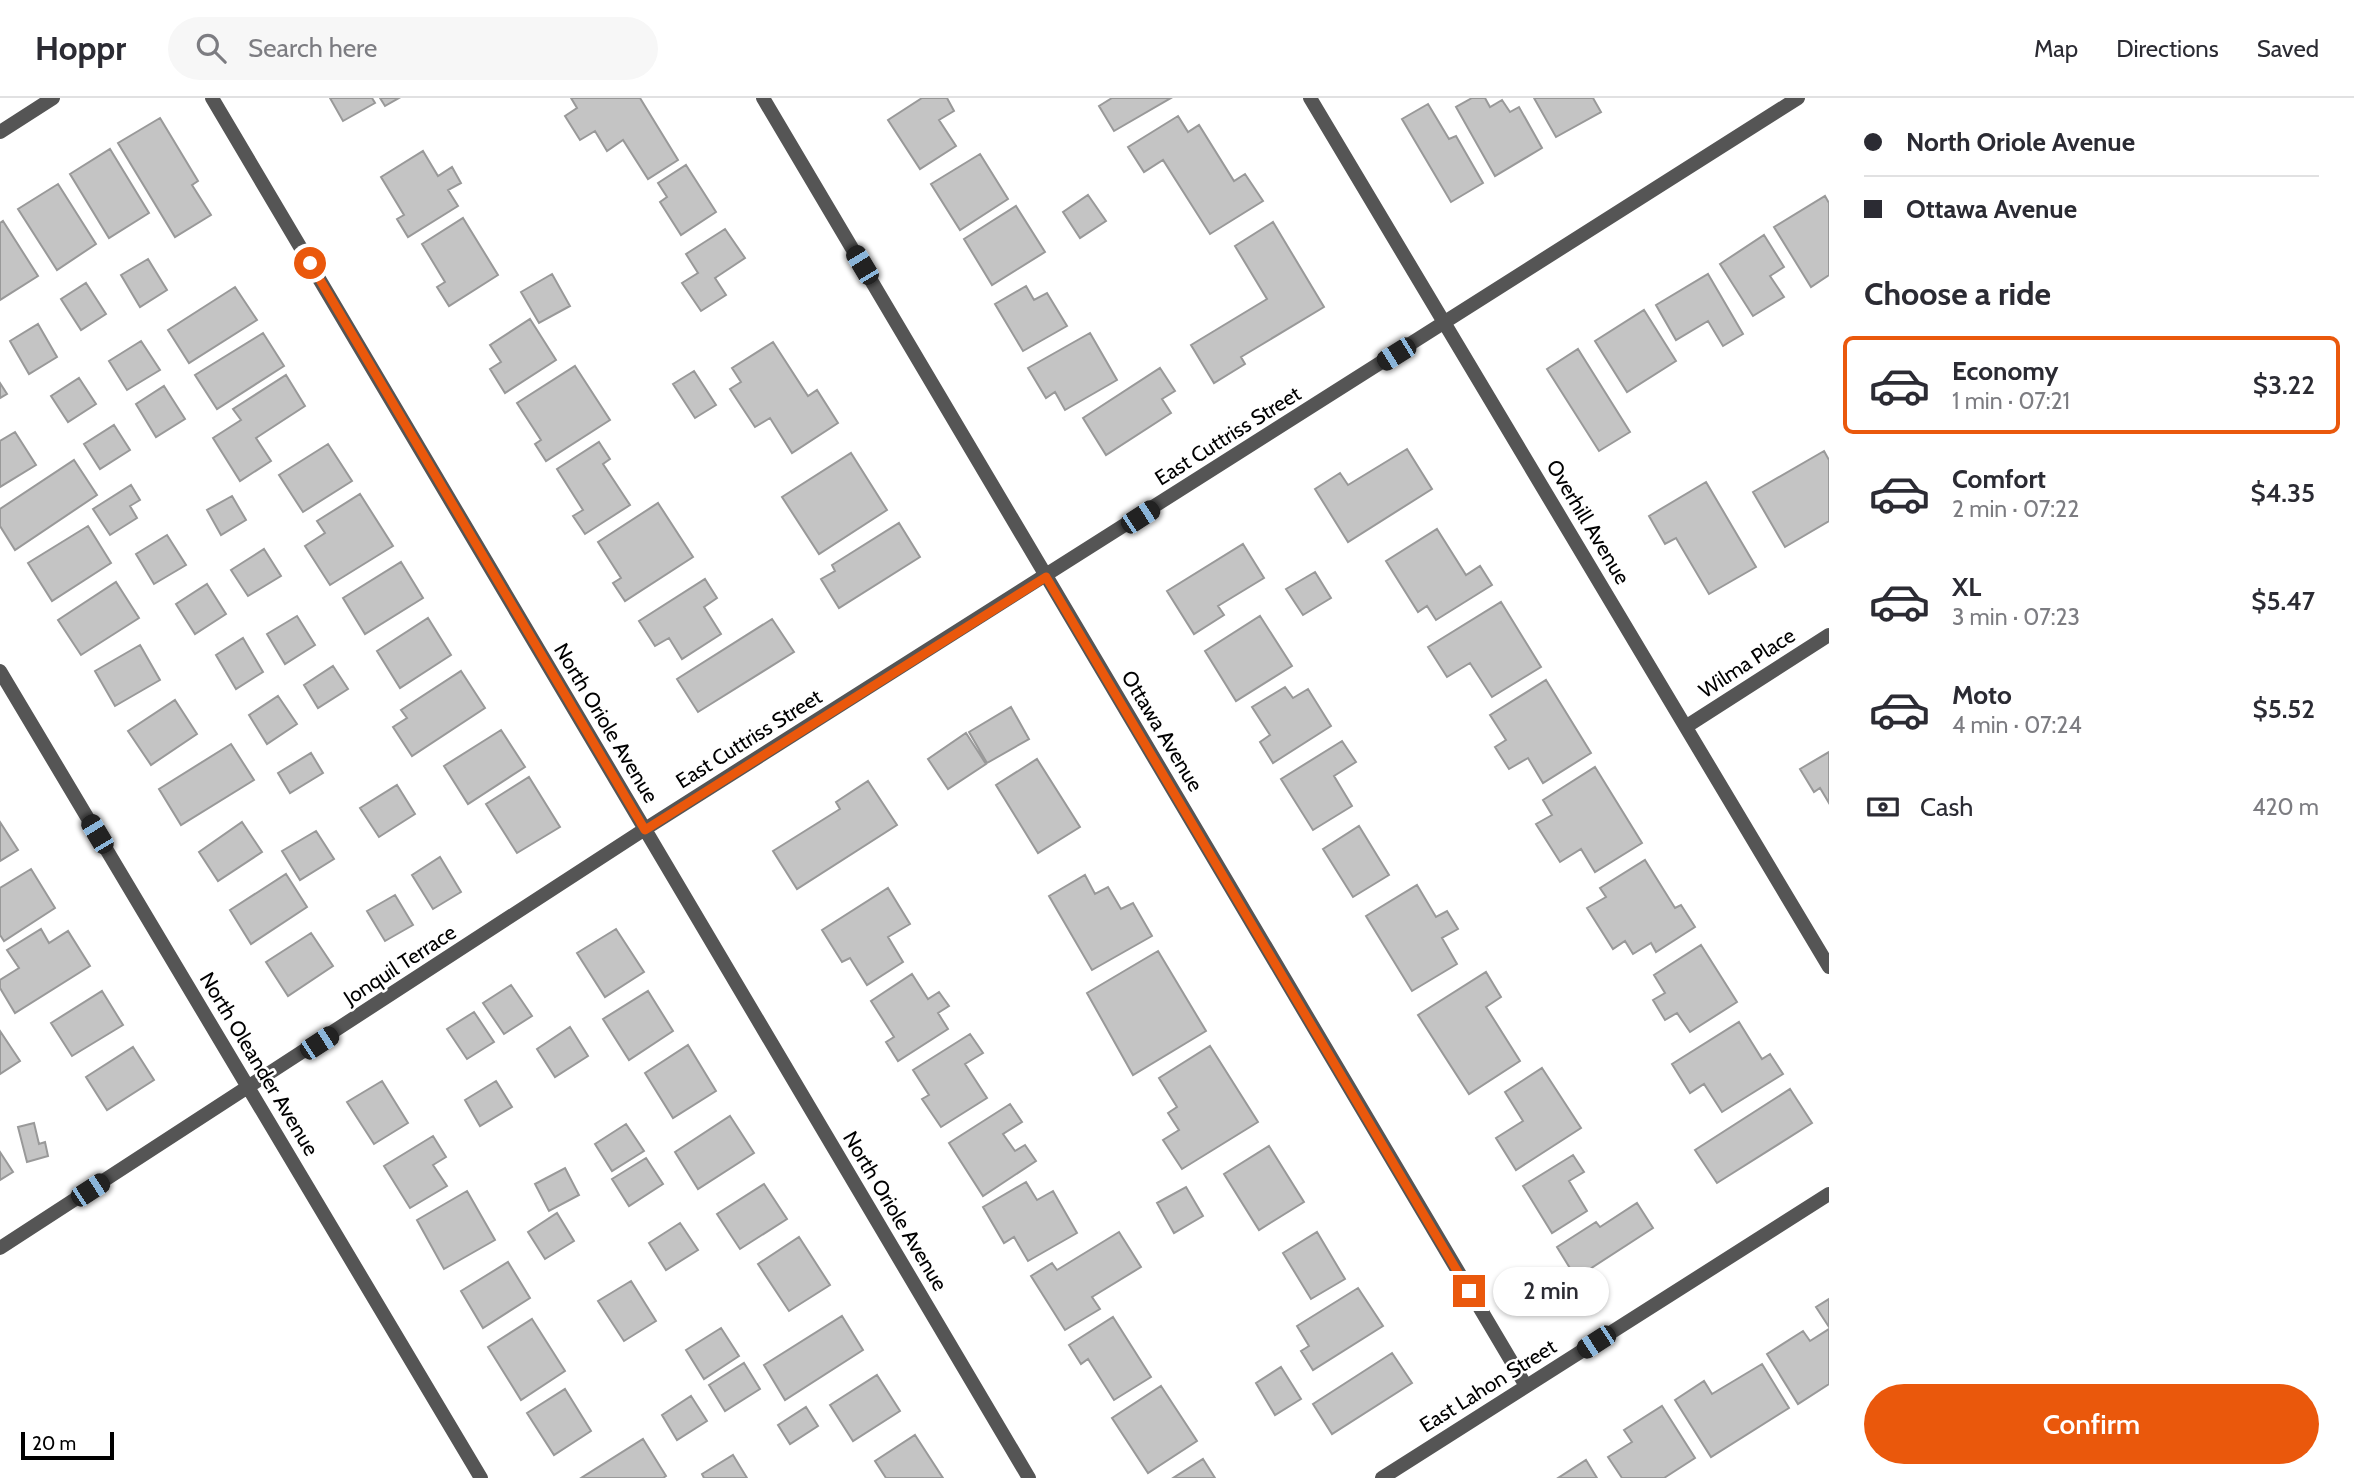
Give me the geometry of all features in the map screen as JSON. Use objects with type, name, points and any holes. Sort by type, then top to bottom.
[{"type":"street","points":[[0,132],[52,98]]},
{"type":"street","name":"North Oriole Avenue","points":[[212,98],[1029,1478]]},
{"type":"street","name":"Ottawa Avenue","points":[[763,98],[1526,1386]]},
{"type":"street","name":"Overhill Avenue","points":[[1310,98],[1829,967]]},
{"type":"street","name":"East Cuttriss Street","points":[[645,830],[1798,98]]},
{"type":"street","name":"Wilma Place","points":[[1687,726],[1829,635]]},
{"type":"street","name":"North Oleander Avenue","points":[[0,671],[481,1478]]},
{"type":"street","name":"Jonquil Terrace","points":[[0,1248],[645,830]]},
{"type":"street","name":"East Lahon Street","points":[[1382,1478],[1829,1194]]},
{"type":"building","points":[[330,98],[372,98],[375,103],[343,121]]},
{"type":"building","points":[[380,98],[399,98],[385,106]]},
{"type":"building","points":[[571,98],[640,98],[678,160],[648,179],[623,140],[607,151],[595,131],[580,140],[565,116],[577,108]]},
{"type":"building","points":[[922,98],[947,98],[954,111],[939,120],[956,146],[920,169],[888,120]]},
{"type":"building","points":[[1112,98],[1171,98],[1114,131],[1099,106]]},
{"type":"building","points":[[1472,98],[1485,98],[1490,107],[1502,100],[1510,112],[1519,107],[1542,148],[1495,176],[1456,107]]},
{"type":"building","points":[[1534,98],[1593,98],[1601,112],[1556,137]]},
{"type":"building","points":[[1428,104],[1449,139],[1456,136],[1483,183],[1451,202],[1402,119]]},
{"type":"building","points":[[1178,116],[1188,132],[1199,125],[1234,181],[1245,174],[1263,201],[1210,234],[1163,160],[1144,172],[1128,147]]},
{"type":"building","points":[[160,118],[198,181],[192,185],[211,215],[175,237],[118,143]]},
{"type":"building","points":[[110,149],[149,213],[109,238],[70,174]]},
{"type":"building","points":[[423,151],[438,176],[452,167],[461,183],[448,190],[458,206],[408,237],[397,219],[404,215],[381,177]]},
{"type":"building","points":[[980,154],[1008,199],[960,230],[931,184]]},
{"type":"building","points":[[686,165],[716,212],[681,235],[660,202],[667,197],[658,183]]},
{"type":"building","points":[[58,184],[96,244],[57,270],[18,209]]},
{"type":"building","points":[[1088,195],[1106,221],[1080,238],[1063,212]]},
{"type":"building","points":[[1825,196],[1829,203],[1829,275],[1811,287],[1774,227]]},
{"type":"building","points":[[1016,206],[1045,252],[992,285],[964,239]]},
{"type":"building","points":[[463,218],[498,275],[449,306],[437,287],[445,282],[422,244]]},
{"type":"building","points":[[3,221],[38,276],[0,300],[0,223]]},
{"type":"building","points":[[1273,222],[1324,307],[1241,357],[1245,364],[1214,383],[1191,345],[1267,299],[1235,246]]},
{"type":"building","points":[[725,229],[745,258],[715,278],[726,295],[701,311],[682,283],[698,273],[686,254]]},
{"type":"building","points":[[1764,235],[1784,267],[1770,276],[1784,297],[1753,316],[1720,264]]},
{"type":"building","points":[[148,259],[167,290],[140,307],[121,275]]},
{"type":"building","points":[[552,274],[570,306],[539,323],[521,292]]},
{"type":"building","points":[[1708,274],[1743,334],[1723,346],[1708,321],[1676,340],[1656,305]]},
{"type":"building","points":[[86,283],[106,314],[81,330],[61,299]]},
{"type":"building","points":[[1026,286],[1034,300],[1047,293],[1067,326],[1023,351],[995,304]]},
{"type":"building","points":[[235,287],[257,320],[189,363],[168,330]]},
{"type":"building","points":[[1644,310],[1676,361],[1627,392],[1595,341]]},
{"type":"building","points":[[530,319],[556,360],[505,393],[490,369],[501,362],[490,345]]},
{"type":"building","points":[[38,324],[57,357],[29,374],[10,341]]},
{"type":"building","points":[[263,333],[284,366],[217,409],[195,375]]},
{"type":"building","points":[[1090,333],[1117,380],[1065,410],[1055,392],[1046,398],[1028,368]]},
{"type":"building","points":[[141,341],[160,370],[127,390],[109,361]]},
{"type":"building","points":[[773,342],[808,396],[817,390],[838,423],[792,453],[770,418],[755,427],[730,389],[741,382],[732,368]]},
{"type":"building","points":[[1578,349],[1630,432],[1599,451],[1547,369]]},
{"type":"building","points":[[575,366],[610,420],[546,461],[535,444],[541,440],[517,403]]},
{"type":"building","points":[[1160,368],[1175,391],[1162,399],[1171,413],[1106,455],[1083,418]]},
{"type":"building","points":[[694,371],[716,405],[695,418],[673,384]]},
{"type":"building","points":[[286,375],[305,406],[256,438],[271,461],[240,481],[213,438],[241,420],[233,409]]},
{"type":"building","points":[[79,378],[96,404],[68,422],[51,396]]},
{"type":"building","points":[[0,383],[7,394],[0,398]]},
{"type":"building","points":[[164,386],[185,419],[156,437],[136,404]]},
{"type":"building","points":[[114,425],[130,450],[100,469],[84,444]]},
{"type":"building","points":[[15,432],[36,465],[0,487],[0,441]]},
{"type":"building","points":[[599,442],[610,459],[603,464],[630,505],[585,534],[573,516],[583,510],[557,469]]},
{"type":"building","points":[[328,444],[352,481],[303,512],[279,475]]},
{"type":"building","points":[[1407,449],[1432,489],[1348,542],[1315,489],[1340,473],[1348,485]]},
{"type":"building","points":[[1824,451],[1829,460],[1829,521],[1785,547],[1753,492]]},
{"type":"building","points":[[851,453],[887,510],[819,554],[782,497]]},
{"type":"building","points":[[74,460],[97,495],[15,550],[0,526],[0,509]]},
{"type":"building","points":[[1706,482],[1756,567],[1709,594],[1676,538],[1665,544],[1649,516]]},
{"type":"building","points":[[131,485],[140,500],[130,506],[137,518],[110,535],[93,509]]},
{"type":"building","points":[[360,494],[393,546],[330,585],[305,546],[325,533],[317,521]]},
{"type":"building","points":[[232,496],[246,520],[221,535],[207,510]]},
{"type":"building","points":[[658,503],[693,557],[625,601],[613,583],[621,578],[598,542]]},
{"type":"building","points":[[899,523],[920,557],[839,608],[821,579],[835,571],[832,565]]},
{"type":"building","points":[[88,526],[111,563],[52,601],[28,563]]},
{"type":"building","points":[[1437,529],[1466,575],[1480,566],[1492,585],[1436,620],[1427,606],[1418,612],[1386,561]]},
{"type":"building","points":[[167,535],[186,565],[154,584],[136,554]]},
{"type":"building","points":[[1243,544],[1264,578],[1218,606],[1224,615],[1194,634],[1167,591]]},
{"type":"building","points":[[264,549],[281,576],[248,596],[231,570]]},
{"type":"building","points":[[401,562],[423,598],[365,634],[343,598]]},
{"type":"building","points":[[1315,572],[1331,598],[1303,615],[1286,589]]},
{"type":"building","points":[[705,579],[717,598],[704,607],[721,634],[682,659],[669,638],[655,646],[639,621]]},
{"type":"building","points":[[116,582],[139,618],[81,655],[58,620]]},
{"type":"building","points":[[207,584],[226,614],[195,634],[176,604]]},
{"type":"building","points":[[1501,602],[1541,667],[1492,697],[1470,663],[1447,677],[1428,647]]},
{"type":"building","points":[[297,616],[315,645],[285,664],[267,634]]},
{"type":"building","points":[[1260,616],[1292,666],[1236,701],[1205,651]]},
{"type":"building","points":[[428,618],[451,655],[400,688],[377,651]]},
{"type":"building","points":[[772,619],[794,652],[698,712],[677,679]]},
{"type":"building","points":[[243,638],[263,672],[236,689],[216,655]]},
{"type":"building","points":[[140,645],[160,680],[115,706],[95,671]]},
{"type":"building","points":[[333,666],[348,689],[318,708],[304,685]]},
{"type":"building","points":[[461,671],[485,708],[412,756],[393,727],[407,718],[401,710]]},
{"type":"building","points":[[1546,680],[1591,753],[1543,783],[1528,758],[1509,769],[1495,747],[1506,740],[1490,715]]},
{"type":"building","points":[[1285,687],[1293,698],[1308,689],[1331,726],[1273,763],[1260,742],[1270,735],[1252,707]]},
{"type":"building","points":[[278,696],[297,724],[267,744],[249,715]]},
{"type":"building","points":[[175,700],[197,734],[151,765],[128,731]]},
{"type":"building","points":[[1011,707],[1029,739],[987,763],[969,732]]},
{"type":"building","points":[[501,730],[525,767],[468,804],[444,766]]},
{"type":"building","points":[[966,733],[986,764],[948,789],[928,759]]},
{"type":"building","points":[[1342,741],[1356,762],[1334,776],[1352,806],[1313,830],[1281,779]]},
{"type":"building","points":[[231,744],[254,780],[181,825],[159,789]]},
{"type":"building","points":[[1829,752],[1829,803],[1820,788],[1814,792],[1800,769]]},
{"type":"building","points":[[311,753],[323,773],[290,793],[278,773]]},
{"type":"building","points":[[1037,759],[1080,827],[1038,853],[996,785]]},
{"type":"building","points":[[1595,767],[1642,843],[1595,872],[1581,849],[1560,862],[1536,824],[1552,815],[1543,800]]},
{"type":"building","points":[[529,777],[560,827],[517,853],[486,804]]},
{"type":"building","points":[[868,781],[897,825],[797,889],[773,851],[840,809],[836,802]]},
{"type":"building","points":[[397,785],[415,814],[379,837],[360,808]]},
{"type":"building","points":[[0,822],[18,850],[0,861]]},
{"type":"building","points":[[242,822],[262,852],[218,881],[199,852]]},
{"type":"building","points":[[1359,826],[1389,875],[1353,897],[1323,849]]},
{"type":"building","points":[[316,831],[334,859],[300,880],[282,851]]},
{"type":"building","points":[[440,857],[461,892],[433,909],[412,875]]},
{"type":"building","points":[[1645,860],[1675,908],[1681,905],[1695,927],[1656,952],[1651,943],[1633,954],[1625,941],[1613,949],[1587,908],[1606,897],[1600,888]]},
{"type":"building","points":[[31,869],[55,908],[4,941],[0,935],[0,888]]},
{"type":"building","points":[[286,874],[307,907],[251,944],[230,910]]},
{"type":"building","points":[[1085,875],[1095,894],[1108,887],[1121,909],[1133,903],[1152,936],[1092,970],[1049,896]]},
{"type":"building","points":[[1417,885],[1436,917],[1447,911],[1458,929],[1442,938],[1457,964],[1412,991],[1366,916]]},
{"type":"building","points":[[888,888],[910,924],[888,937],[903,962],[867,985],[850,958],[842,962],[822,930]]},
{"type":"building","points":[[395,895],[413,925],[385,941],[367,911]]},
{"type":"building","points":[[41,929],[49,943],[68,931],[90,966],[15,1013],[0,988],[0,980],[19,968],[7,950]]},
{"type":"building","points":[[616,929],[644,972],[605,997],[577,953]]},
{"type":"building","points":[[311,933],[333,966],[288,996],[266,962]]},
{"type":"building","points":[[1701,945],[1737,1002],[1690,1032],[1677,1013],[1665,1020],[1653,1000],[1665,993],[1654,975]]},
{"type":"building","points":[[1158,951],[1206,1031],[1133,1075],[1087,993]]},
{"type":"building","points":[[1486,972],[1501,997],[1486,1007],[1520,1061],[1469,1094],[1418,1015]]},
{"type":"building","points":[[912,974],[928,999],[939,992],[949,1006],[938,1013],[948,1029],[898,1061],[886,1042],[894,1037],[871,1001]]},
{"type":"building","points":[[511,985],[532,1016],[504,1034],[483,1003]]},
{"type":"building","points":[[102,991],[123,1025],[72,1056],[51,1023]]},
{"type":"building","points":[[648,991],[673,1031],[629,1060],[603,1019]]},
{"type":"building","points":[[474,1012],[494,1042],[467,1059],[447,1029]]},
{"type":"building","points":[[1739,1022],[1762,1059],[1770,1054],[1783,1074],[1722,1112],[1704,1084],[1690,1093],[1672,1064]]},
{"type":"building","points":[[570,1027],[588,1056],[555,1077],[537,1049]]},
{"type":"building","points":[[0,1031],[20,1061],[0,1074]]},
{"type":"building","points":[[970,1034],[983,1053],[965,1064],[987,1098],[941,1127],[922,1099],[929,1095],[913,1070]]},
{"type":"building","points":[[688,1045],[716,1091],[673,1118],[645,1073]]},
{"type":"building","points":[[1210,1046],[1258,1122],[1182,1169],[1163,1140],[1179,1130],[1168,1113],[1177,1107],[1159,1078]]},
{"type":"building","points":[[133,1047],[154,1080],[107,1110],[86,1077]]},
{"type":"building","points":[[1542,1068],[1581,1128],[1516,1170],[1496,1138],[1523,1121],[1505,1092]]},
{"type":"building","points":[[382,1081],[408,1123],[374,1144],[347,1102]]},
{"type":"building","points":[[496,1081],[512,1107],[480,1126],[465,1100]]},
{"type":"building","points":[[1790,1089],[1812,1123],[1717,1183],[1695,1150]]},
{"type":"building","points":[[1010,1104],[1022,1122],[1003,1134],[1015,1151],[1025,1145],[1036,1161],[983,1196],[949,1143]]},
{"type":"building","points":[[730,1116],[754,1153],[698,1189],[675,1152]]},
{"type":"building","points":[[34,1123],[39,1144],[45,1142],[48,1156],[27,1162],[18,1127]]},
{"type":"building","points":[[626,1124],[644,1151],[612,1171],[595,1144]]},
{"type":"building","points":[[433,1136],[446,1157],[433,1165],[447,1186],[410,1208],[384,1166]]},
{"type":"building","points":[[1269,1146],[1304,1202],[1259,1230],[1224,1174]]},
{"type":"building","points":[[0,1152],[13,1172],[0,1180]]},
{"type":"building","points":[[1573,1155],[1584,1172],[1569,1181],[1587,1211],[1552,1233],[1523,1186]]},
{"type":"building","points":[[646,1158],[663,1184],[629,1206],[612,1179]]},
{"type":"building","points":[[565,1168],[579,1195],[549,1211],[535,1184]]},
{"type":"building","points":[[1026,1182],[1037,1200],[1053,1191],[1077,1233],[1028,1261],[1014,1237],[1004,1243],[983,1207]]},
{"type":"building","points":[[764,1184],[787,1219],[740,1249],[717,1214]]},
{"type":"building","points":[[1186,1187],[1203,1216],[1174,1233],[1157,1203]]},
{"type":"building","points":[[467,1191],[495,1240],[444,1269],[417,1220]]},
{"type":"building","points":[[1637,1203],[1653,1228],[1576,1278],[1557,1247],[1596,1222],[1600,1227]]},
{"type":"building","points":[[557,1213],[574,1241],[545,1259],[528,1232]]},
{"type":"building","points":[[680,1223],[698,1250],[666,1270],[649,1243]]},
{"type":"building","points":[[1119,1232],[1141,1267],[1092,1297],[1100,1309],[1065,1330],[1031,1276],[1052,1263],[1057,1270]]},
{"type":"building","points":[[1317,1232],[1345,1279],[1311,1299],[1283,1253]]},
{"type":"building","points":[[799,1237],[830,1285],[789,1311],[758,1264]]},
{"type":"building","points":[[508,1262],[530,1298],[483,1328],[461,1291]]},
{"type":"building","points":[[631,1281],[656,1321],[624,1341],[598,1301]]},
{"type":"building","points":[[1358,1288],[1383,1326],[1313,1370],[1301,1351],[1309,1346],[1297,1326]]},
{"type":"building","points":[[1829,1299],[1829,1327],[1816,1307]]},
{"type":"building","points":[[842,1316],[863,1350],[785,1400],[764,1365]]},
{"type":"building","points":[[1113,1317],[1151,1377],[1114,1400],[1088,1359],[1081,1364],[1069,1345]]},
{"type":"building","points":[[532,1319],[565,1371],[521,1400],[488,1347]]},
{"type":"building","points":[[721,1328],[739,1356],[704,1379],[686,1350]]},
{"type":"building","points":[[1829,1329],[1829,1384],[1798,1404],[1767,1354],[1803,1331],[1810,1341]]},
{"type":"building","points":[[1392,1353],[1412,1383],[1332,1434],[1313,1404]]},
{"type":"building","points":[[744,1363],[760,1389],[725,1411],[709,1385]]},
{"type":"building","points":[[1762,1364],[1789,1408],[1711,1457],[1675,1400],[1704,1381],[1712,1394]]},
{"type":"building","points":[[1281,1367],[1301,1399],[1275,1415],[1256,1383]]},
{"type":"building","points":[[877,1375],[900,1411],[853,1441],[830,1405]]},
{"type":"building","points":[[1161,1386],[1197,1441],[1148,1473],[1112,1418]]},
{"type":"building","points":[[565,1389],[591,1431],[554,1455],[527,1413]]},
{"type":"building","points":[[691,1396],[707,1421],[677,1440],[662,1415]]},
{"type":"building","points":[[1662,1406],[1695,1458],[1664,1478],[1622,1478],[1608,1457],[1632,1442],[1624,1430]]},
{"type":"building","points":[[806,1407],[818,1426],[790,1444],[778,1425]]},
{"type":"building","points":[[915,1435],[943,1478],[886,1478],[875,1461]]},
{"type":"building","points":[[643,1439],[666,1476],[663,1478],[581,1478]]},
{"type":"building","points":[[733,1455],[747,1478],[704,1478],[702,1474]]},
{"type":"building","points":[[1203,1459],[1215,1478],[1173,1478]]},
{"type":"building","points":[[1586,1460],[1597,1478],[1558,1478]]},
{"type":"route","points":[[310,263],[645,830],[1046,577],[1469,1291]]}]
